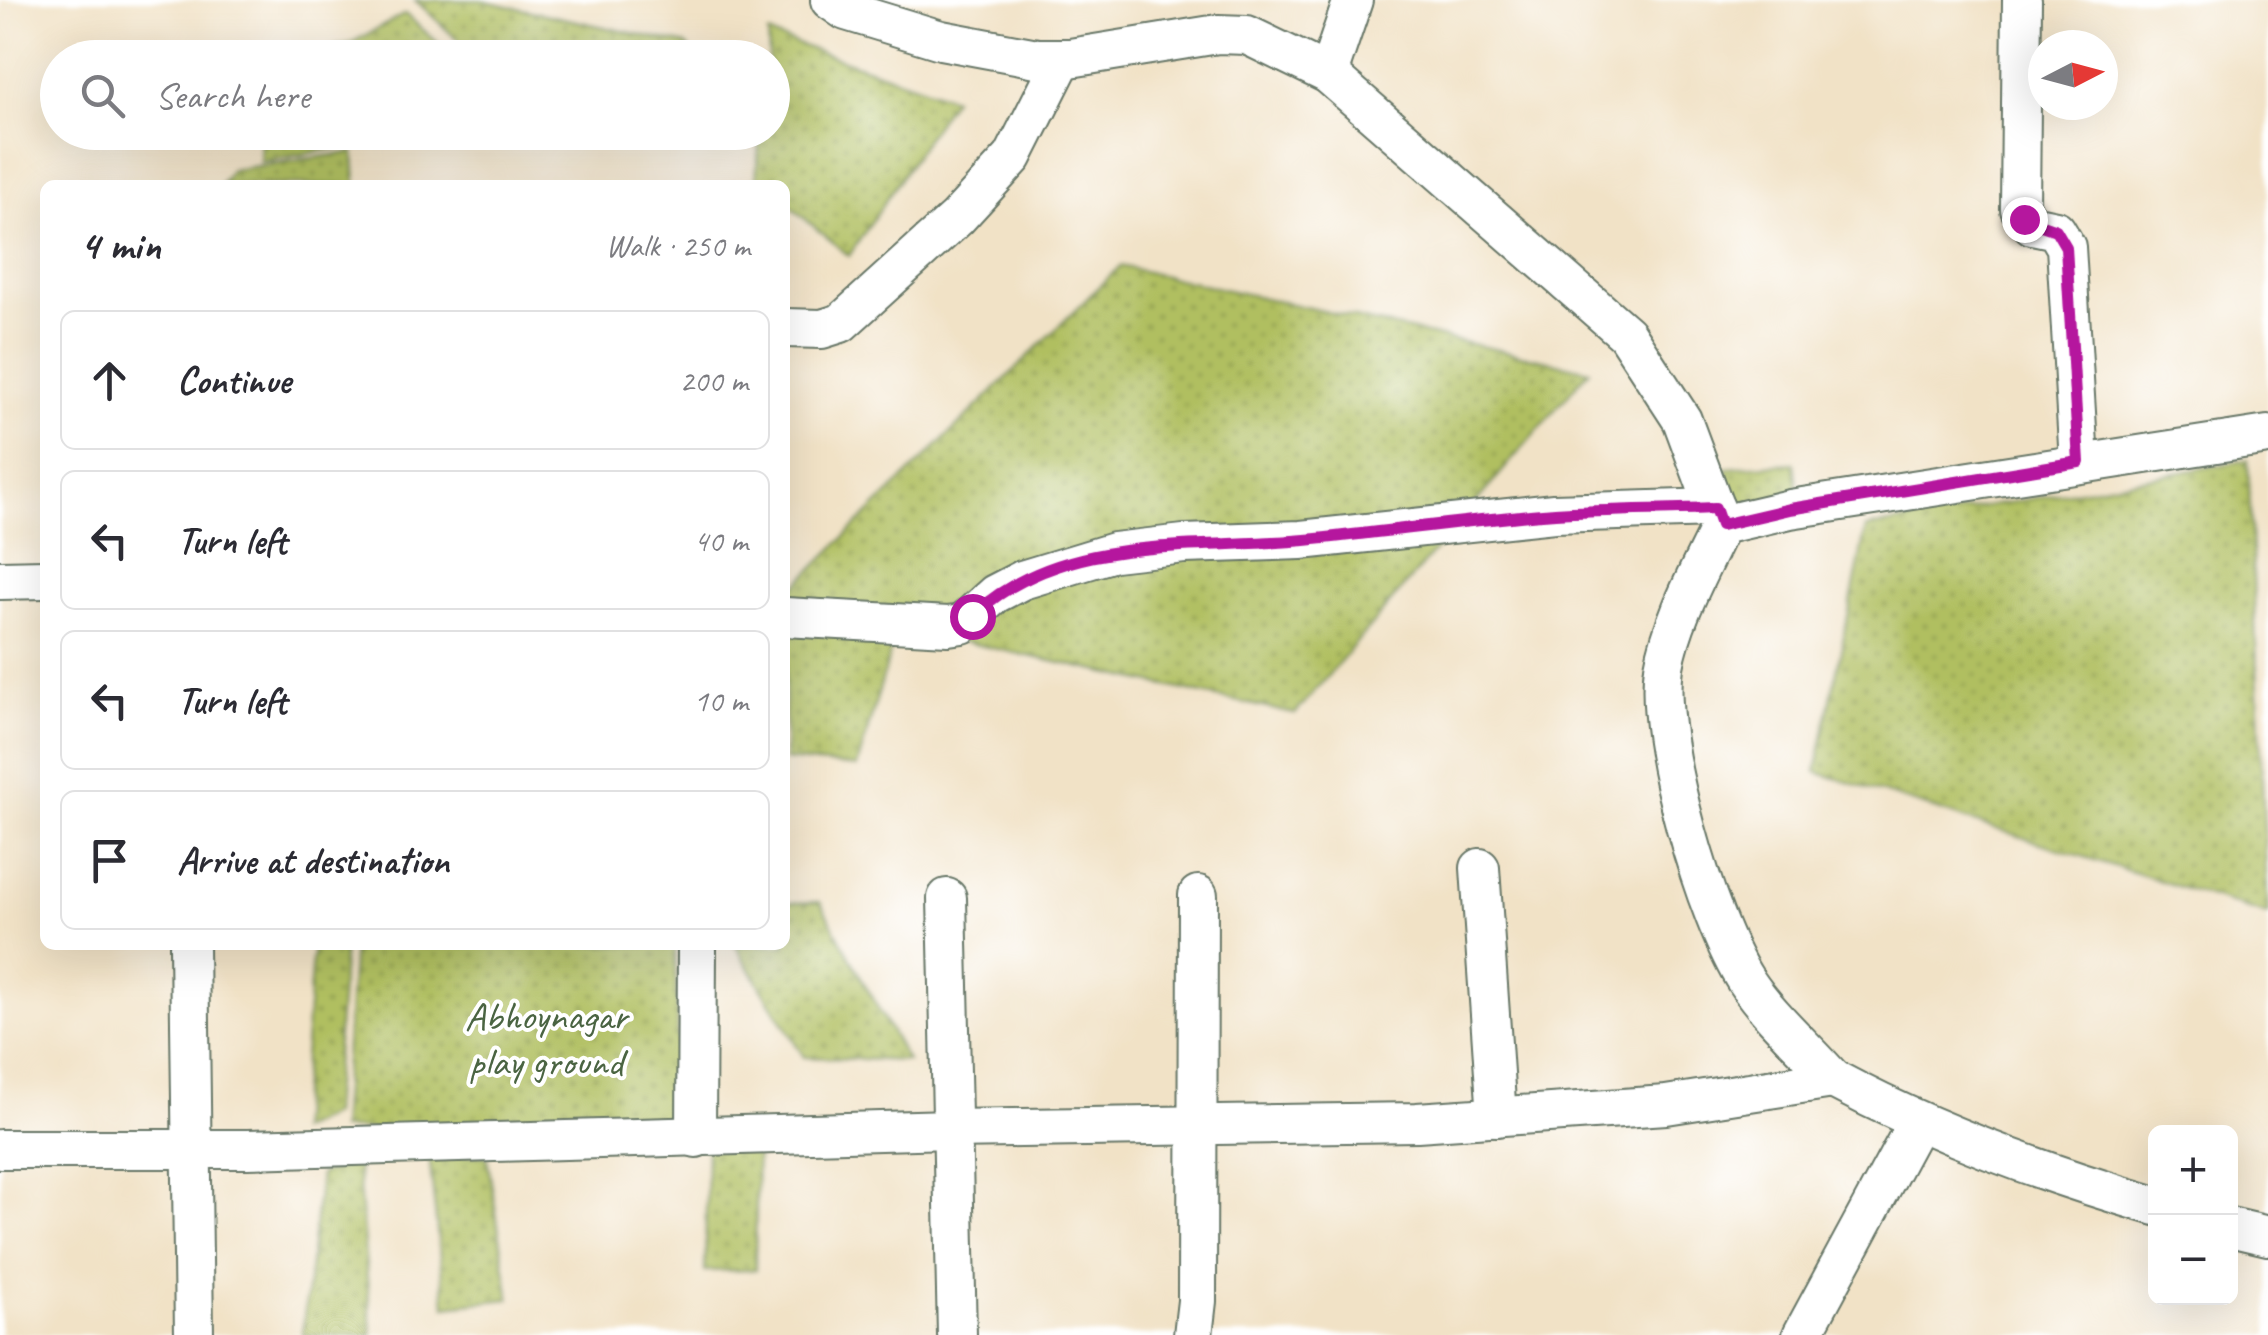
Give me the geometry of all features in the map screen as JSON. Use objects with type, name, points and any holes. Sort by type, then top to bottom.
[{"type":"street","points":[[830,0],[846,10],[960,46],[1063,58],[1218,34],[1247,35],[1328,74],[1626,334],[1682,420],[1718,516],[1664,666],[1662,707],[1690,844],[1721,935],[1748,984],[1833,1078],[1916,1124],[2027,1166],[2148,1204]]},
{"type":"street","points":[[1328,74],[1354,0]]},
{"type":"street","points":[[2022,0],[2020,209],[2032,225],[2056,230],[2066,247],[2079,462]]},
{"type":"street","points":[[790,328],[822,328],[842,323],[957,218],[1013,157],[1063,58]]},
{"type":"street","points":[[790,617],[948,626],[962,624],[996,594],[1022,580],[1114,552],[1184,544],[1301,540],[1554,513],[1718,516],[1790,509],[2268,435]]},
{"type":"street","points":[[0,580],[40,579]]},
{"type":"street","points":[[1480,868],[1497,1117]]},
{"type":"street","points":[[1193,1335],[1198,895]]},
{"type":"street","points":[[947,898],[957,1335]]},
{"type":"street","points":[[189,950],[194,1335]]},
{"type":"street","points":[[696,1138],[697,950]]},
{"type":"street","points":[[0,1149],[190,1149],[1497,1117],[1666,1105],[1833,1078]]},
{"type":"street","points":[[1802,1335],[1916,1124]]},
{"type":"street","points":[[2238,1229],[2268,1236]]},
{"type":"green space","points":[[415,0],[481,0],[663,40],[458,40]]},
{"type":"green space","points":[[405,14],[435,40],[356,40]]},
{"type":"green space","points":[[790,42],[953,98],[849,256],[790,206],[790,180],[756,178],[758,150],[790,150]]},
{"type":"green space","points":[[260,150],[327,150],[260,162]]},
{"type":"green space","points":[[354,152],[356,180],[224,180],[231,170]]},
{"type":"green space","points":[[1120,266],[1589,370],[1295,714],[790,604],[790,591]]},
{"type":"green space","points":[[2248,460],[2268,915],[1816,772],[1866,528]]},
{"type":"green space","points":[[1794,463],[1799,504],[1729,516],[1727,468]]},
{"type":"green space","points":[[790,627],[895,635],[857,767],[790,760]]},
{"type":"green space","points":[[820,902],[907,1061],[804,1057],[738,950],[790,950],[790,903]]},
{"type":"green space","points":[[313,950],[344,950],[332,1115],[298,1131]]},
{"type":"green space","name":"Abhoynagar play ground","points":[[353,950],[675,950],[680,1134],[340,1129]]},
{"type":"green space","points":[[757,1144],[755,1270],[705,1271],[707,1146]]},
{"type":"green space","points":[[429,1155],[487,1156],[510,1299],[445,1306]]},
{"type":"green space","points":[[357,1163],[372,1335],[302,1335],[320,1174]]},
{"type":"route","points":[[972,616],[996,594],[1022,580],[1114,552],[1184,544],[1301,540],[1554,513],[1715,508],[1721,525],[1790,509],[2079,462],[2066,247],[2056,230],[2032,225],[2024,219]]}]
